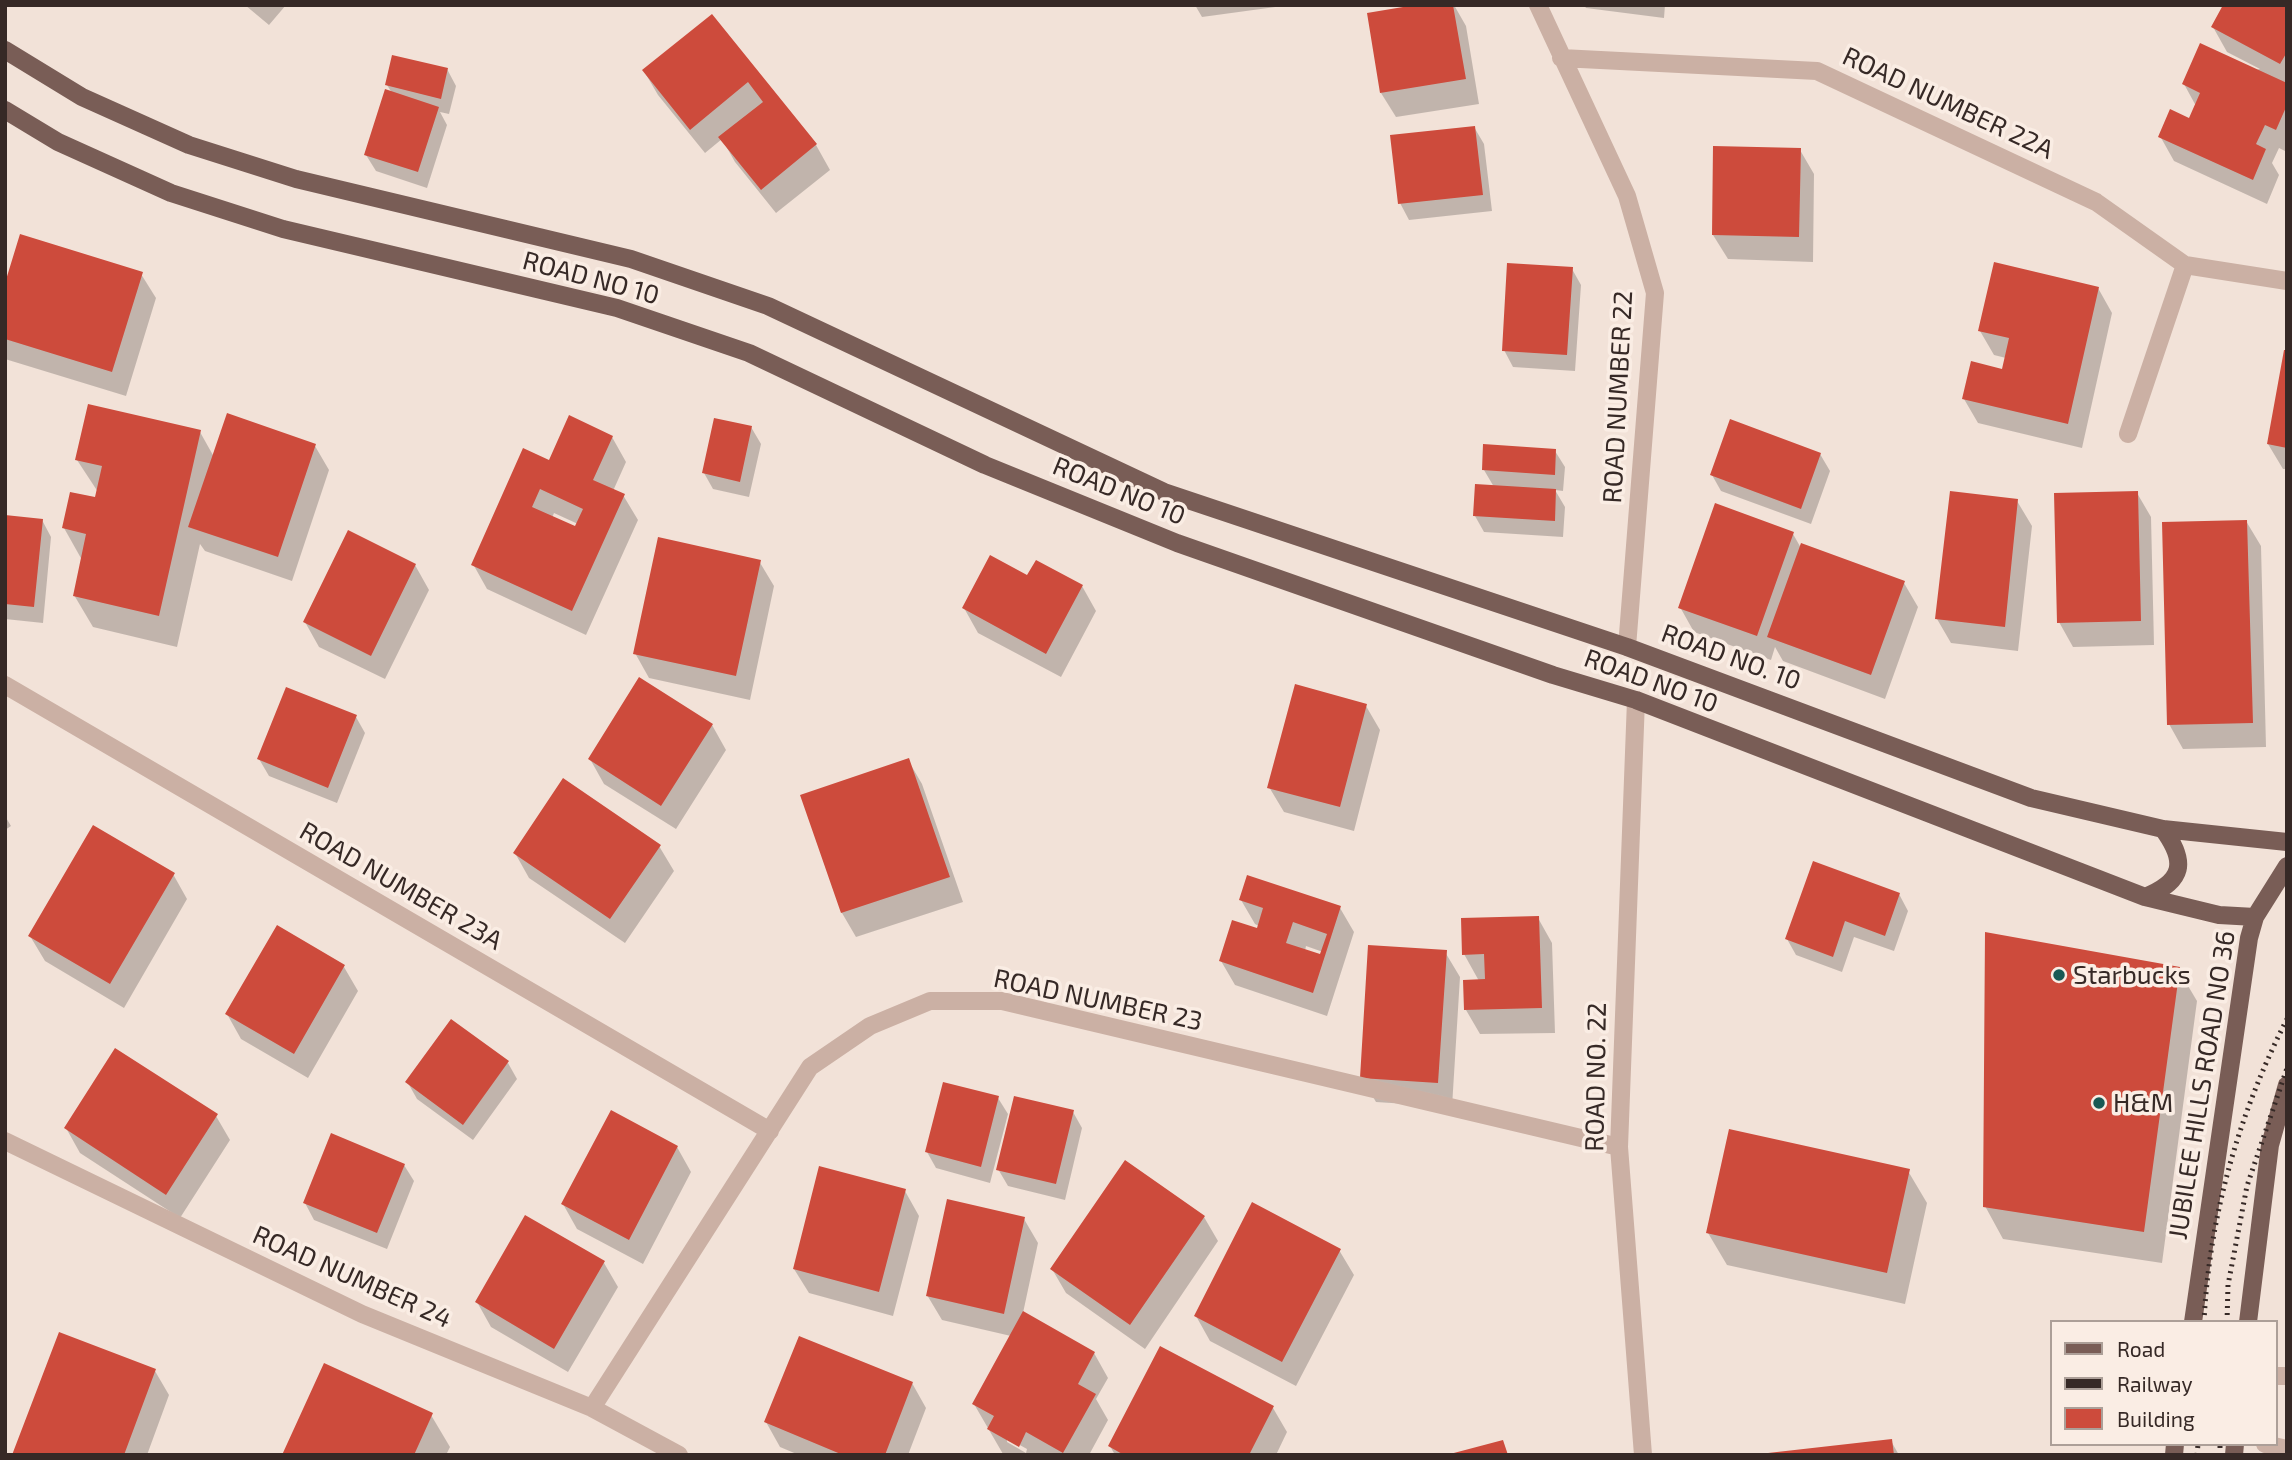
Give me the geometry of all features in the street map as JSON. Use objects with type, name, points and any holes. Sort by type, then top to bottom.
[{"type":"main road","name":"ROAD NO 10","points":[[5,50],[82,97],[189,145],[296,179],[631,259],[768,306],[1164,492]]},
{"type":"main road","name":"ROAD NO 10","points":[[5,110],[58,142],[171,193],[283,229],[617,308],[749,353],[985,465],[1177,543],[1476,649],[1636,700],[2145,897],[2219,915],[2255,917]]},
{"type":"main road","name":"ROAD NO. 10","points":[[1164,492],[1627,648],[2031,798],[2163,829],[2287,842]]},
{"type":"main road","points":[[2145,897],[2173,881],[2179,866],[2177,849],[2163,829]]},
{"type":"main road","name":"JUBILEE HILLS ROAD NO 36","points":[[2193,1320],[2246,951],[2255,917],[2287,866]]},
{"type":"main road","points":[[2248,1320],[2270,1145],[2287,1085]]},
{"type":"street","name":"ROAD NUMBER 22","points":[[1538,5],[1627,196],[1655,293],[1627,648]]},
{"type":"street","name":"ROAD NUMBER 22A","points":[[1561,58],[1817,71],[2096,202],[2185,265],[2287,281]]},
{"type":"street","points":[[2128,434],[2185,265]]},
{"type":"street","name":"ROAD NUMBER 23A","points":[[5,685],[770,1131]]},
{"type":"street","name":"ROAD NO. 22","points":[[1636,700],[1619,1147],[1643,1455]]},
{"type":"street","name":"ROAD NUMBER 23","points":[[592,1408],[810,1067],[870,1026],[930,1001],[1002,1002],[1619,1147]]},
{"type":"street","name":"ROAD NUMBER 24","points":[[5,1141],[362,1314],[592,1408],[679,1455]]},
{"type":"building","points":[[1415,5],[1453,5],[1466,79],[1380,93],[1367,13]]},
{"type":"building","points":[[2223,5],[2287,5],[2287,52],[2280,64],[2211,27]]},
{"type":"building","points":[[712,14],[817,144],[761,190],[718,137],[763,102],[748,82],[690,130],[642,70]]},
{"type":"building","points":[[2200,43],[2287,83],[2287,105],[2276,130],[2265,125],[2256,144],[2266,149],[2253,180],[2158,137],[2170,109],[2189,118],[2200,93],[2182,84]]},
{"type":"building","points":[[392,55],[448,68],[441,99],[385,85]]},
{"type":"building","points":[[385,89],[439,107],[418,172],[364,155]]},
{"type":"building","points":[[1475,126],[1483,195],[1398,204],[1390,135]]},
{"type":"building","points":[[1713,146],[1801,148],[1799,237],[1712,235]]},
{"type":"building","points":[[20,234],[143,272],[112,372],[5,339],[5,283]]},
{"type":"building","points":[[1994,262],[2099,287],[2068,424],[1962,399],[1971,361],[2002,369],[2009,338],[1978,331]]},
{"type":"building","points":[[1507,263],[1573,267],[1567,355],[1502,351]]},
{"type":"building","points":[[2284,350],[2287,350],[2287,448],[2267,444]]},
{"type":"building","points":[[88,404],[201,430],[159,616],[73,596],[86,534],[62,528],[70,492],[95,497],[102,466],[75,460]]},
{"type":"building","points":[[227,413],[316,444],[278,557],[188,527]]},
{"type":"building","points":[[569,415],[613,436],[593,480],[625,494],[572,611],[471,565],[523,448],[549,460]],"holes":[[[540,489],[583,509],[575,526],[532,507]]]},
{"type":"building","points":[[714,418],[752,426],[740,482],[702,473]]},
{"type":"building","points":[[1730,419],[1821,453],[1801,509],[1710,475]]},
{"type":"building","points":[[1483,444],[1556,449],[1555,475],[1482,470]]},
{"type":"building","points":[[1475,484],[1556,489],[1555,521],[1473,516]]},
{"type":"building","points":[[1950,491],[2018,499],[2005,627],[1935,619]]},
{"type":"building","points":[[2138,491],[2141,621],[2057,623],[2054,493]]},
{"type":"building","points":[[1715,503],[1794,532],[1757,636],[1678,608]]},
{"type":"building","points":[[5,515],[43,519],[34,607],[5,604]]},
{"type":"building","points":[[2247,520],[2253,723],[2167,725],[2162,522]]},
{"type":"building","points":[[348,530],[416,564],[371,656],[303,622]]},
{"type":"building","points":[[658,537],[761,560],[736,676],[633,654]]},
{"type":"building","points":[[1801,543],[1905,581],[1871,675],[1767,637]]},
{"type":"building","points":[[990,555],[1027,575],[1036,560],[1083,585],[1046,654],[962,608]]},
{"type":"building","points":[[639,677],[713,724],[661,806],[588,759]]},
{"type":"building","points":[[1295,684],[1367,704],[1340,807],[1267,788]]},
{"type":"building","points":[[286,687],[357,715],[328,788],[257,759]]},
{"type":"building","points":[[909,758],[950,877],[841,913],[800,795]]},
{"type":"building","points":[[563,778],[661,845],[610,919],[513,853]]},
{"type":"building","points":[[93,825],[175,873],[110,984],[28,936]]},
{"type":"building","points":[[1813,861],[1900,893],[1885,936],[1845,921],[1833,957],[1785,939]]},
{"type":"building","points":[[1247,875],[1341,906],[1313,993],[1219,961],[1232,920],[1257,928],[1263,908],[1239,900]],"holes":[[[1293,922],[1327,934],[1320,954],[1286,943]]]},
{"type":"building","points":[[1539,916],[1542,1008],[1464,1010],[1463,980],[1485,979],[1484,954],[1462,955],[1461,918]]},
{"type":"building","points":[[277,925],[345,965],[294,1054],[225,1014]]},
{"type":"building","points":[[1985,932],[2180,967],[2144,1232],[1983,1207]]},
{"type":"building","points":[[1368,945],[1447,950],[1438,1083],[1360,1078]]},
{"type":"building","points":[[451,1019],[509,1061],[463,1125],[405,1082]]},
{"type":"building","points":[[115,1048],[218,1114],[166,1195],[64,1128]]},
{"type":"building","points":[[943,1082],[999,1096],[981,1167],[925,1152]]},
{"type":"building","points":[[1014,1096],[1074,1110],[1056,1184],[996,1170]]},
{"type":"building","points":[[611,1110],[678,1146],[629,1240],[561,1204]]},
{"type":"building","points":[[1729,1129],[1910,1169],[1887,1273],[1706,1233]]},
{"type":"building","points":[[331,1133],[405,1164],[377,1233],[303,1203]]},
{"type":"building","points":[[1125,1160],[1205,1216],[1130,1325],[1050,1269]]},
{"type":"building","points":[[819,1166],[906,1189],[879,1292],[793,1269]]},
{"type":"building","points":[[947,1199],[1025,1217],[1004,1314],[926,1296]]},
{"type":"building","points":[[1252,1202],[1341,1249],[1282,1362],[1194,1316]]},
{"type":"building","points":[[525,1215],[605,1261],[554,1349],[475,1302]]},
{"type":"building","points":[[1023,1311],[1095,1352],[1078,1384],[1096,1394],[1063,1453],[1026,1432],[1019,1447],[987,1429],[994,1416],[972,1404]]},
{"type":"building","points":[[59,1332],[156,1369],[124,1455],[12,1455]]},
{"type":"building","points":[[799,1336],[913,1382],[885,1455],[843,1455],[764,1422]]},
{"type":"building","points":[[1160,1346],[1274,1406],[1249,1455],[1124,1455],[1108,1446]]},
{"type":"building","points":[[324,1363],[433,1413],[414,1455],[282,1455]]},
{"type":"building","points":[[1892,1439],[1894,1455],[1768,1455],[1768,1453]]},
{"type":"building","points":[[1503,1440],[1508,1455],[1450,1455],[1450,1454]]},
{"type":"railway","points":[[2204,1320],[2212,1244],[2229,1166],[2254,1091],[2287,1019]]},
{"type":"railway","points":[[2227,1320],[2228,1285],[2247,1186],[2287,1068]]},
{"type":"railway","points":[[2197,1455],[2198,1446]]},
{"type":"railway","points":[[2220,1446],[2220,1455]]},
{"type":"place","name":"Starbucks","points":[[2059,975]]},
{"type":"place","name":"H&M","points":[[2099,1103]]}]
